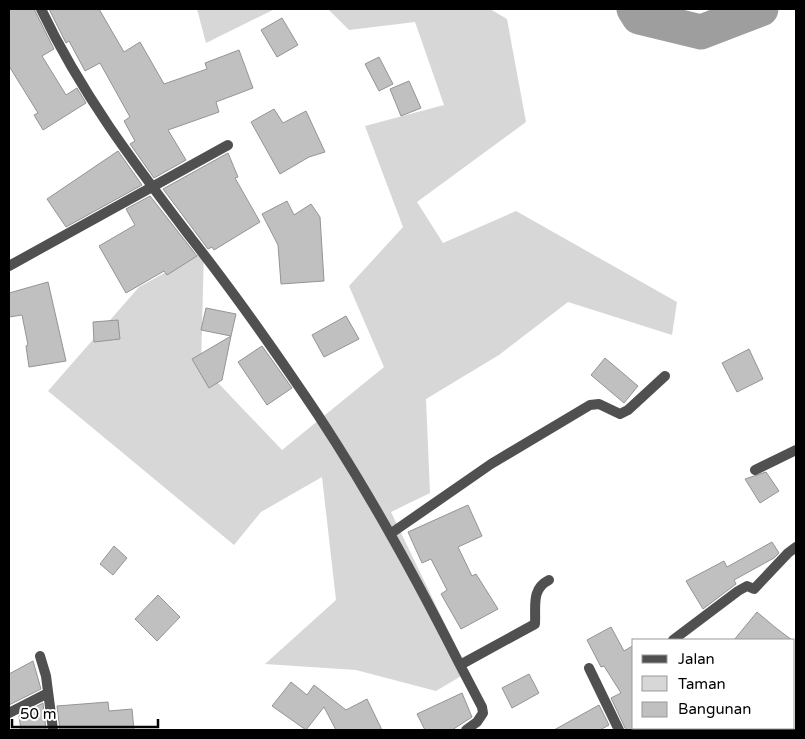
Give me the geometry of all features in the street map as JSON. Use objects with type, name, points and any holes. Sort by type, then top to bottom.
[{"type":"street","points":[[41,9],[98,113],[151,188],[192,239],[299,387],[356,475],[423,592],[482,707],[483,713],[477,722],[466,730]]},
{"type":"street","points":[[9,266],[228,145]]},
{"type":"street","points":[[390,534],[529,440],[590,405],[599,404],[620,414],[628,410],[665,376]]},
{"type":"street","points":[[755,470],[796,450]]},
{"type":"street","points":[[674,639],[738,591],[747,586],[754,589],[796,547]]},
{"type":"street","points":[[460,665],[535,624],[535,593],[541,584],[549,580]]},
{"type":"street","points":[[40,656],[46,676],[53,730]]},
{"type":"street","points":[[589,668],[619,730]]},
{"type":"street","points":[[9,713],[48,693]]},
{"type":"green space","points":[[197,9],[275,9],[206,43]]},
{"type":"green space","points":[[328,9],[490,9],[507,19],[526,122],[417,202],[443,243],[516,211],[677,302],[672,335],[568,302],[499,355],[426,399],[430,493],[391,512],[468,672],[436,691],[356,670],[265,664],[336,600],[322,477],[261,512],[234,545],[48,391],[139,287],[204,251],[201,365],[282,450],[384,367],[349,286],[403,227],[365,126],[444,105],[415,22],[349,30]]},
{"type":"building","points":[[9,9],[34,9],[54,49],[42,56],[66,95],[77,88],[86,103],[43,130],[34,115],[38,113],[9,66]]},
{"type":"building","points":[[49,9],[99,9],[124,52],[140,42],[164,84],[207,69],[205,63],[239,50],[253,88],[216,102],[219,112],[168,130],[186,160],[154,178],[130,144],[135,141],[124,121],[130,117],[100,63],[85,71],[69,41],[66,43]]},
{"type":"building","points":[[282,18],[298,45],[277,57],[261,30]]},
{"type":"building","points":[[379,57],[393,84],[379,91],[365,64]]},
{"type":"building","points":[[409,81],[421,108],[401,116],[390,89]]},
{"type":"building","points":[[274,109],[283,123],[306,111],[325,152],[309,157],[280,174],[251,122]]},
{"type":"building","points":[[118,151],[142,185],[66,227],[47,199]]},
{"type":"building","points":[[228,153],[238,177],[235,178],[260,222],[214,250],[212,247],[208,249],[163,189]]},
{"type":"building","points":[[150,196],[197,256],[167,275],[164,271],[126,293],[99,246],[135,225],[126,209]]},
{"type":"building","points":[[287,201],[294,215],[311,204],[320,217],[324,281],[281,284],[278,245],[262,214]]},
{"type":"building","points":[[48,282],[66,361],[29,367],[26,346],[28,345],[22,315],[9,317],[9,293]]},
{"type":"building","points":[[206,308],[236,314],[231,336],[201,330]]},
{"type":"building","points":[[346,316],[359,339],[324,357],[312,335]]},
{"type":"building","points":[[118,320],[120,339],[94,342],[93,322]]},
{"type":"building","points":[[231,336],[222,380],[209,388],[192,359]]},
{"type":"building","points":[[262,346],[292,388],[267,405],[238,362]]},
{"type":"building","points":[[749,349],[763,379],[737,392],[722,363]]},
{"type":"building","points":[[605,358],[638,386],[624,403],[591,375]]},
{"type":"building","points":[[766,472],[779,491],[760,503],[745,479]]},
{"type":"building","points":[[468,505],[482,536],[458,547],[472,576],[476,574],[498,609],[461,629],[441,594],[447,590],[431,559],[422,563],[408,532]]},
{"type":"building","points":[[772,542],[779,553],[774,558],[734,580],[736,584],[703,609],[686,581],[724,561],[727,567]]},
{"type":"building","points":[[114,546],[127,558],[113,575],[100,564]]},
{"type":"building","points":[[158,595],[180,617],[157,641],[135,619]]},
{"type":"building","points":[[757,612],[791,639],[735,639]]},
{"type":"building","points":[[611,627],[624,651],[632,646],[632,729],[634,730],[626,730],[611,698],[621,693],[604,666],[601,667],[587,640]]},
{"type":"building","points":[[33,661],[41,689],[9,705],[9,674]]},
{"type":"building","points":[[529,674],[539,693],[512,708],[502,688]]},
{"type":"building","points":[[291,682],[307,695],[314,685],[346,710],[367,699],[382,730],[336,730],[324,707],[306,730],[272,706]]},
{"type":"building","points":[[462,693],[472,717],[452,730],[425,730],[417,714]]},
{"type":"building","points":[[108,702],[109,711],[132,709],[134,730],[60,730],[57,706]]},
{"type":"building","points":[[43,703],[46,730],[21,730],[19,716]]},
{"type":"building","points":[[599,705],[609,725],[600,730],[554,730]]},
{"type":"waterway","points":[[634,9],[639,17],[701,32],[761,9]]}]
